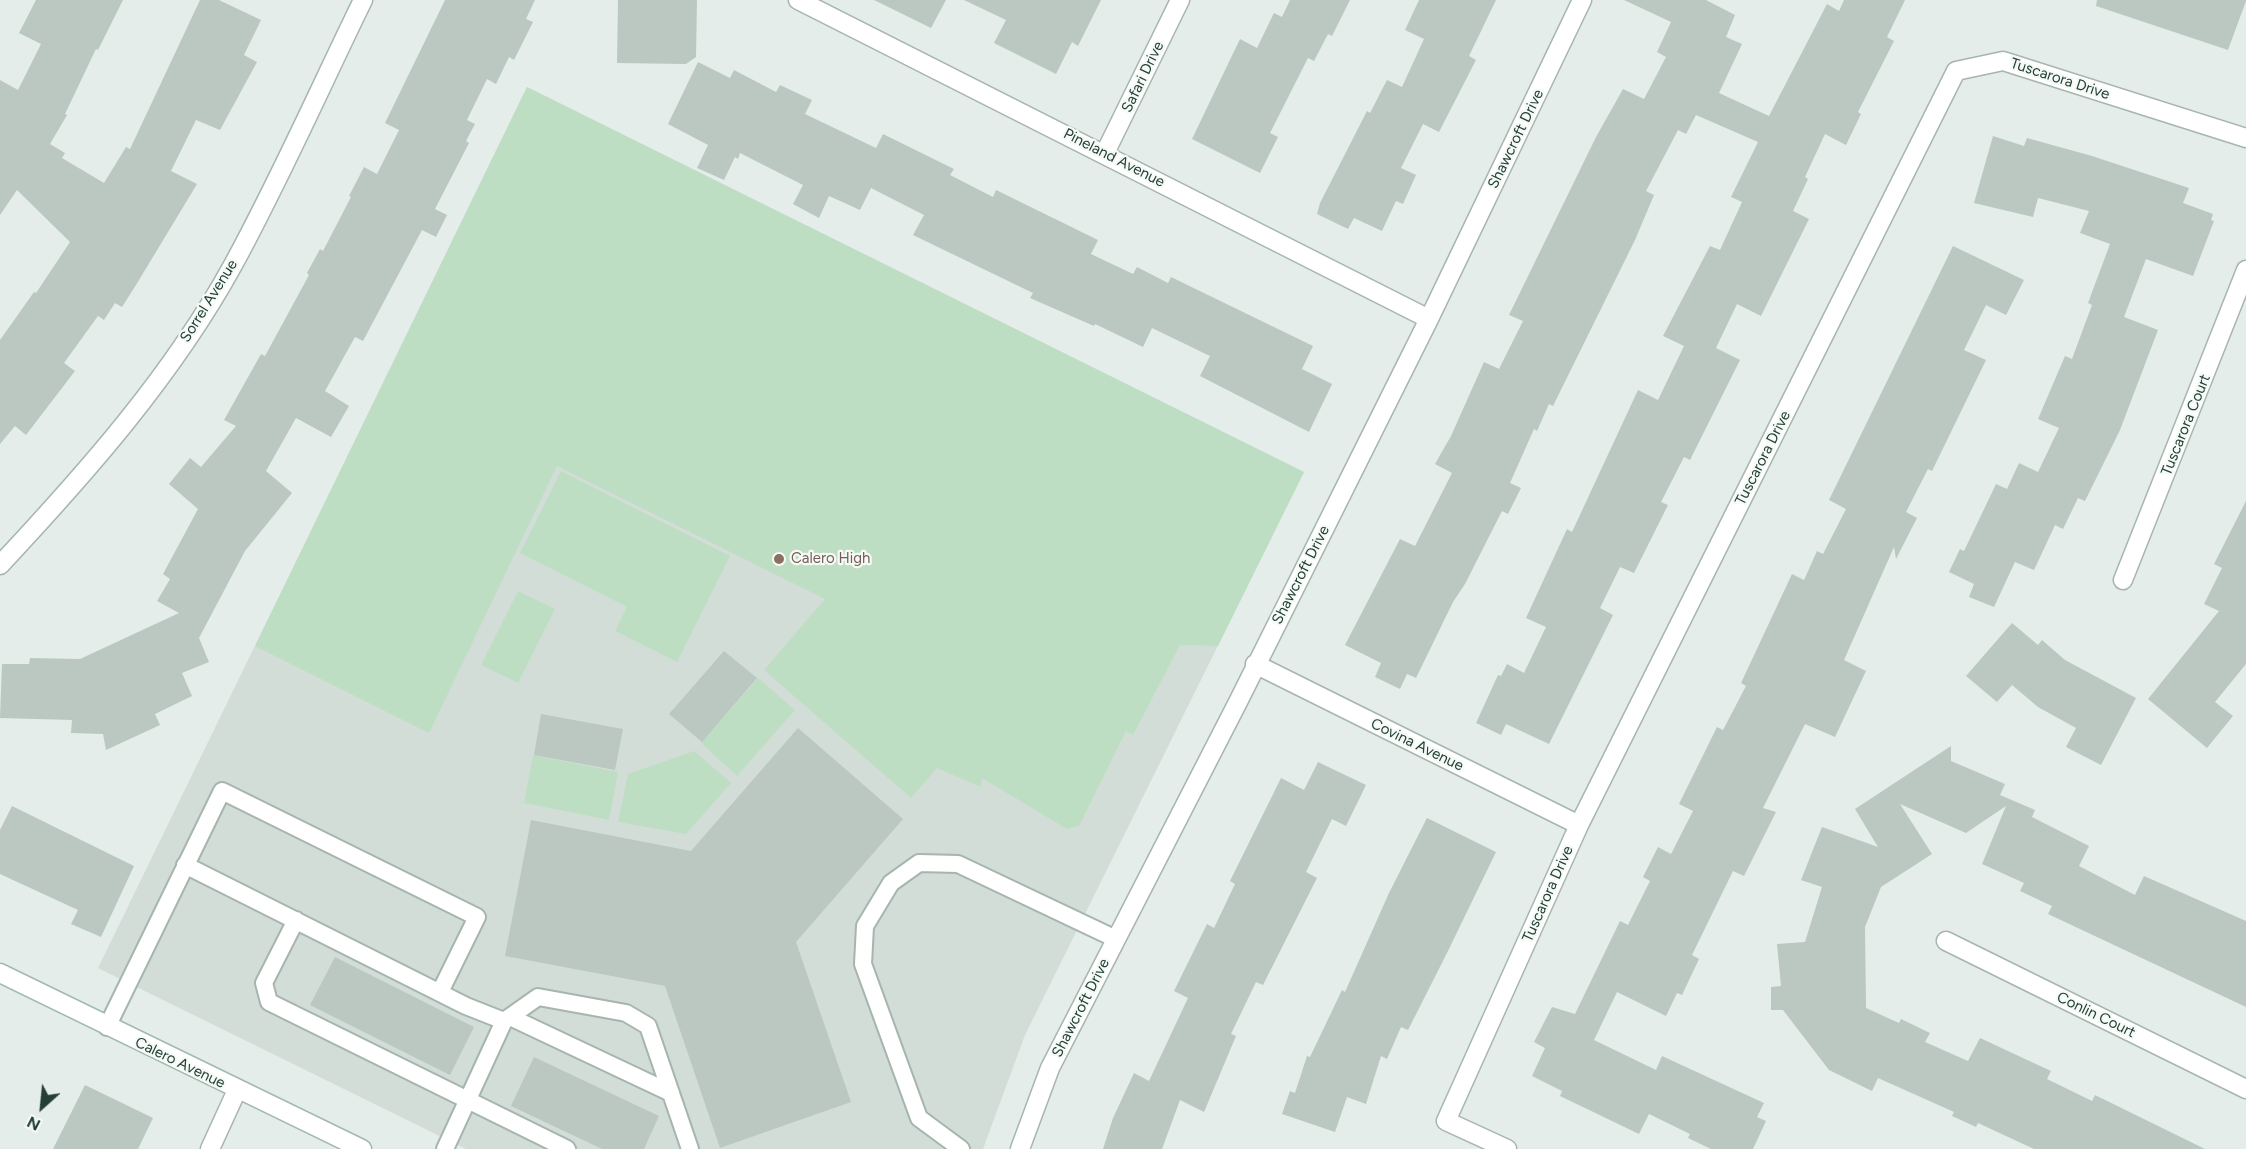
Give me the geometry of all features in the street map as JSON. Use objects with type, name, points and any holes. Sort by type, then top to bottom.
[{"type":"street","name":"Sorrel Avenue","points":[[0,565],[84,475],[170,364],[232,266],[363,0]]},
{"type":"street","name":"Pineland Avenue","points":[[798,0],[1105,153],[1429,319]]},
{"type":"street","name":"Safari Drive","points":[[1105,153],[1180,0]]},
{"type":"street","name":"Shawcroft Drive","points":[[1020,1149],[1050,1068],[1429,319],[1582,0]]},
{"type":"street","name":"Tuscarora Drive","points":[[1507,1149],[1446,1121],[1579,825],[1956,71],[2003,61],[2246,138]]},
{"type":"street","name":"Tuscarora Court","points":[[2123,580],[2246,270]]},
{"type":"street","name":"Covina Avenue","points":[[1255,664],[1579,825]]},
{"type":"street","name":"Conlin Court","points":[[1946,941],[2246,1089]]},
{"type":"street","name":"Calero Avenue","points":[[0,974],[362,1149]]},
{"type":"street","points":[[210,1149],[237,1090]]},
{"type":"lane","points":[[107,1027],[222,791],[477,917],[440,992]]},
{"type":"lane","points":[[961,1149],[919,1118],[863,964],[865,926],[891,882],[919,863],[958,864],[1116,939]]},
{"type":"lane","points":[[185,865],[440,992],[507,1019],[671,1093]]},
{"type":"lane","points":[[296,920],[264,983],[269,1002],[467,1102],[567,1149]]},
{"type":"lane","points":[[445,1149],[507,1019],[538,997],[626,1013],[648,1026],[690,1149]]},
{"type":"shaded area","name":"Calero High","points":[[527,87],[1304,472],[1025,1035],[983,1149],[466,1149],[98,968]]},
{"type":"green space","points":[[527,87],[1304,472],[1218,646],[1180,645],[1133,735],[1126,731],[1079,826],[1067,829],[982,778],[981,787],[937,768],[911,798],[764,670],[825,599],[557,466],[429,733],[255,646]]},
{"type":"green space","points":[[561,471],[730,556],[677,662],[615,631],[627,607],[520,553]]},
{"type":"green space","points":[[518,591],[555,609],[518,683],[481,665]]},
{"type":"green space","points":[[758,678],[795,710],[737,776],[701,743]]},
{"type":"green space","points":[[694,751],[731,783],[686,834],[618,822],[628,774]]},
{"type":"green space","points":[[533,755],[618,772],[609,820],[524,803]]},
{"type":"building","points":[[36,0],[123,0],[98,50],[96,49],[65,114],[67,115],[50,144],[65,153],[62,158],[104,183],[126,147],[130,149],[200,0],[219,0],[261,20],[244,55],[257,62],[220,130],[196,120],[171,171],[197,184],[136,285],[122,307],[115,303],[104,320],[98,316],[64,363],[75,371],[26,435],[15,426],[0,444],[0,340],[34,292],[36,293],[70,242],[17,190],[0,215],[0,80],[18,90],[41,44],[19,33]]},
{"type":"building","points":[[445,0],[535,0],[526,19],[533,22],[514,60],[509,57],[496,84],[487,79],[467,120],[475,124],[466,141],[469,143],[435,209],[447,215],[436,237],[422,230],[363,341],[355,337],[325,391],[349,406],[331,437],[296,418],[266,471],[292,493],[245,551],[199,638],[209,662],[182,673],[192,696],[155,714],[160,725],[106,750],[103,734],[71,733],[72,720],[0,718],[2,664],[29,664],[30,658],[80,659],[179,613],[157,601],[170,579],[163,574],[198,509],[169,484],[190,458],[201,467],[236,426],[224,420],[261,354],[265,356],[309,275],[307,273],[320,249],[323,251],[364,167],[377,174],[399,130],[385,123]]},
{"type":"building","points":[[618,0],[697,0],[696,57],[686,64],[617,63]]},
{"type":"building","points":[[874,0],[946,0],[931,28]]},
{"type":"building","points":[[964,0],[1101,0],[1078,46],[1072,42],[1056,74],[994,43],[1006,20]]},
{"type":"building","points":[[1290,0],[1350,0],[1332,36],[1328,34],[1314,61],[1308,58],[1270,133],[1278,137],[1260,173],[1192,139],[1240,39],[1257,48],[1274,13],[1282,17]]},
{"type":"building","points":[[1419,0],[1496,0],[1469,56],[1476,60],[1439,132],[1423,124],[1401,168],[1416,175],[1403,204],[1396,201],[1382,231],[1354,218],[1348,229],[1317,214],[1320,203],[1367,111],[1370,113],[1387,80],[1402,87],[1424,39],[1405,30]]},
{"type":"building","points":[[1624,0],[1706,0],[1735,15],[1726,37],[1742,44],[1719,93],[1769,116],[1827,4],[1839,11],[1844,0],[1905,0],[1887,37],[1894,41],[1858,112],[1861,114],[1846,145],[1825,134],[1805,177],[1808,179],[1793,211],[1809,219],[1761,316],[1737,304],[1716,348],[1740,360],[1690,460],[1684,457],[1661,502],[1668,505],[1634,573],[1620,567],[1600,608],[1613,615],[1549,744],[1506,724],[1501,735],[1476,723],[1498,675],[1501,676],[1507,664],[1524,673],[1546,627],[1526,618],[1567,529],[1572,532],[1638,390],[1658,400],[1684,346],[1663,336],[1710,246],[1720,250],[1742,202],[1731,197],[1758,142],[1696,115],[1686,134],[1678,130],[1646,191],[1654,195],[1635,240],[1553,406],[1549,404],[1537,431],[1534,429],[1510,483],[1521,488],[1508,514],[1502,511],[1465,584],[1453,602],[1416,678],[1407,674],[1400,689],[1375,677],[1381,663],[1345,645],[1400,539],[1415,546],[1452,473],[1435,464],[1451,436],[1484,362],[1499,369],[1523,321],[1509,315],[1596,137],[1623,89],[1644,99],[1666,57],[1657,52],[1671,22]]},
{"type":"building","points":[[2097,0],[2246,1],[2228,50],[2096,6]]},
{"type":"building","points":[[698,62],[730,78],[734,70],[776,92],[780,85],[812,100],[805,114],[876,148],[883,134],[954,169],[950,175],[993,197],[996,190],[1098,240],[1091,254],[1133,274],[1137,267],[1168,283],[1171,277],[1313,346],[1302,369],[1332,384],[1309,432],[1200,376],[1210,356],[1152,328],[1143,347],[1095,324],[1094,326],[1030,298],[1033,293],[913,235],[924,215],[871,188],[860,210],[829,196],[819,218],[793,204],[803,185],[740,153],[738,159],[735,157],[724,180],[697,168],[708,145],[668,124]]},
{"type":"building","points":[[1993,136],[2024,146],[2027,138],[2092,156],[2189,188],[2183,203],[2213,214],[2211,220],[2214,221],[2193,276],[2146,259],[2124,317],[2158,330],[2120,430],[2085,501],[2078,498],[2063,529],[2055,525],[2034,570],[2015,562],[1994,607],[1969,597],[1974,584],[1949,572],[1960,549],[1964,551],[1996,484],[2007,489],[2019,463],[2038,472],[2059,428],[2038,419],[2065,356],[2072,359],[2092,305],[2088,303],[2110,244],[2080,233],[2089,211],[2038,198],[2033,217],[1974,203]]},
{"type":"building","points":[[1953,246],[2024,280],[2006,315],[1986,305],[1964,350],[1986,360],[1932,471],[1928,469],[1906,512],[1917,518],[1896,559],[1894,547],[1844,660],[1866,671],[1835,737],[1805,724],[1763,808],[1776,812],[1744,876],[1733,871],[1692,955],[1699,959],[1682,995],[1677,993],[1666,1016],[1617,992],[1594,1040],[1656,1070],[1662,1056],[1764,1103],[1757,1117],[1766,1121],[1753,1149],[1711,1149],[1688,1138],[1690,1134],[1649,1114],[1639,1134],[1560,1096],[1562,1091],[1532,1076],[1545,1048],[1534,1042],[1552,1007],[1575,1014],[1620,921],[1628,925],[1650,881],[1643,877],[1658,847],[1671,854],[1693,811],[1679,804],[1717,727],[1723,730],[1746,686],[1741,683],[1792,574],[1804,580],[1817,551],[1823,554],[1846,509],[1829,500]]},
{"type":"building","points":[[2246,501],[2246,664],[2215,702],[2233,716],[2207,748],[2148,699],[2219,611],[2204,604],[2222,568],[2214,564]]},
{"type":"building","points":[[2012,623],[2038,645],[2042,640],[2065,660],[2136,698],[2101,765],[2066,747],[2076,728],[2038,707],[2012,685],[1997,702],[1966,676]]},
{"type":"building","points":[[724,651],[757,678],[702,742],[669,714]]},
{"type":"building","points":[[541,714],[623,729],[615,770],[534,755]]},
{"type":"building","points":[[798,728],[903,819],[796,942],[851,1102],[720,1148],[665,986],[505,956],[531,820],[691,851]]},
{"type":"building","points":[[1951,746],[1951,761],[2005,784],[2000,795],[2035,810],[2032,817],[2089,846],[2079,866],[2135,895],[2144,876],[2246,921],[2246,1007],[2048,914],[2052,906],[2020,891],[2024,883],[1982,864],[2006,806],[1966,833],[1900,804],[1932,854],[1881,887],[1865,927],[1866,1008],[1899,1023],[1901,1019],[1930,1033],[1925,1042],[1968,1061],[1980,1038],[2051,1071],[2047,1079],[2092,1101],[2095,1095],[2205,1149],[2034,1149],[1978,1123],[1976,1127],[1952,1116],[1954,1112],[1878,1078],[1872,1091],[1829,1070],[1783,1010],[1771,1010],[1771,987],[1781,986],[1777,944],[1805,942],[1822,887],[1801,880],[1822,827],[1878,847],[1855,809]]},
{"type":"building","points":[[1318,762],[1366,785],[1346,826],[1332,819],[1306,872],[1317,878],[1263,985],[1256,982],[1231,1034],[1236,1036],[1204,1112],[1180,1100],[1162,1149],[1103,1149],[1113,1118],[1134,1073],[1149,1081],[1188,998],[1174,991],[1207,924],[1214,928],[1235,884],[1230,881],[1281,778],[1304,790]]},
{"type":"building","points":[[12,806],[134,866],[101,937],[71,924],[78,910],[0,874],[0,830]]},
{"type":"building","points":[[1427,818],[1496,852],[1446,955],[1408,1030],[1401,1027],[1387,1059],[1381,1056],[1366,1104],[1347,1097],[1335,1132],[1282,1114],[1290,1091],[1295,1093],[1307,1056],[1310,1057],[1342,990],[1345,992],[1389,893]]},
{"type":"building","points":[[335,957],[474,1027],[450,1075],[310,1005]]},
{"type":"building","points":[[534,1057],[659,1116],[644,1149],[602,1149],[511,1106]]},
{"type":"building","points":[[85,1085],[153,1118],[138,1149],[53,1149]]},
{"type":"place","name":"Calero High","points":[[779,559]]}]
